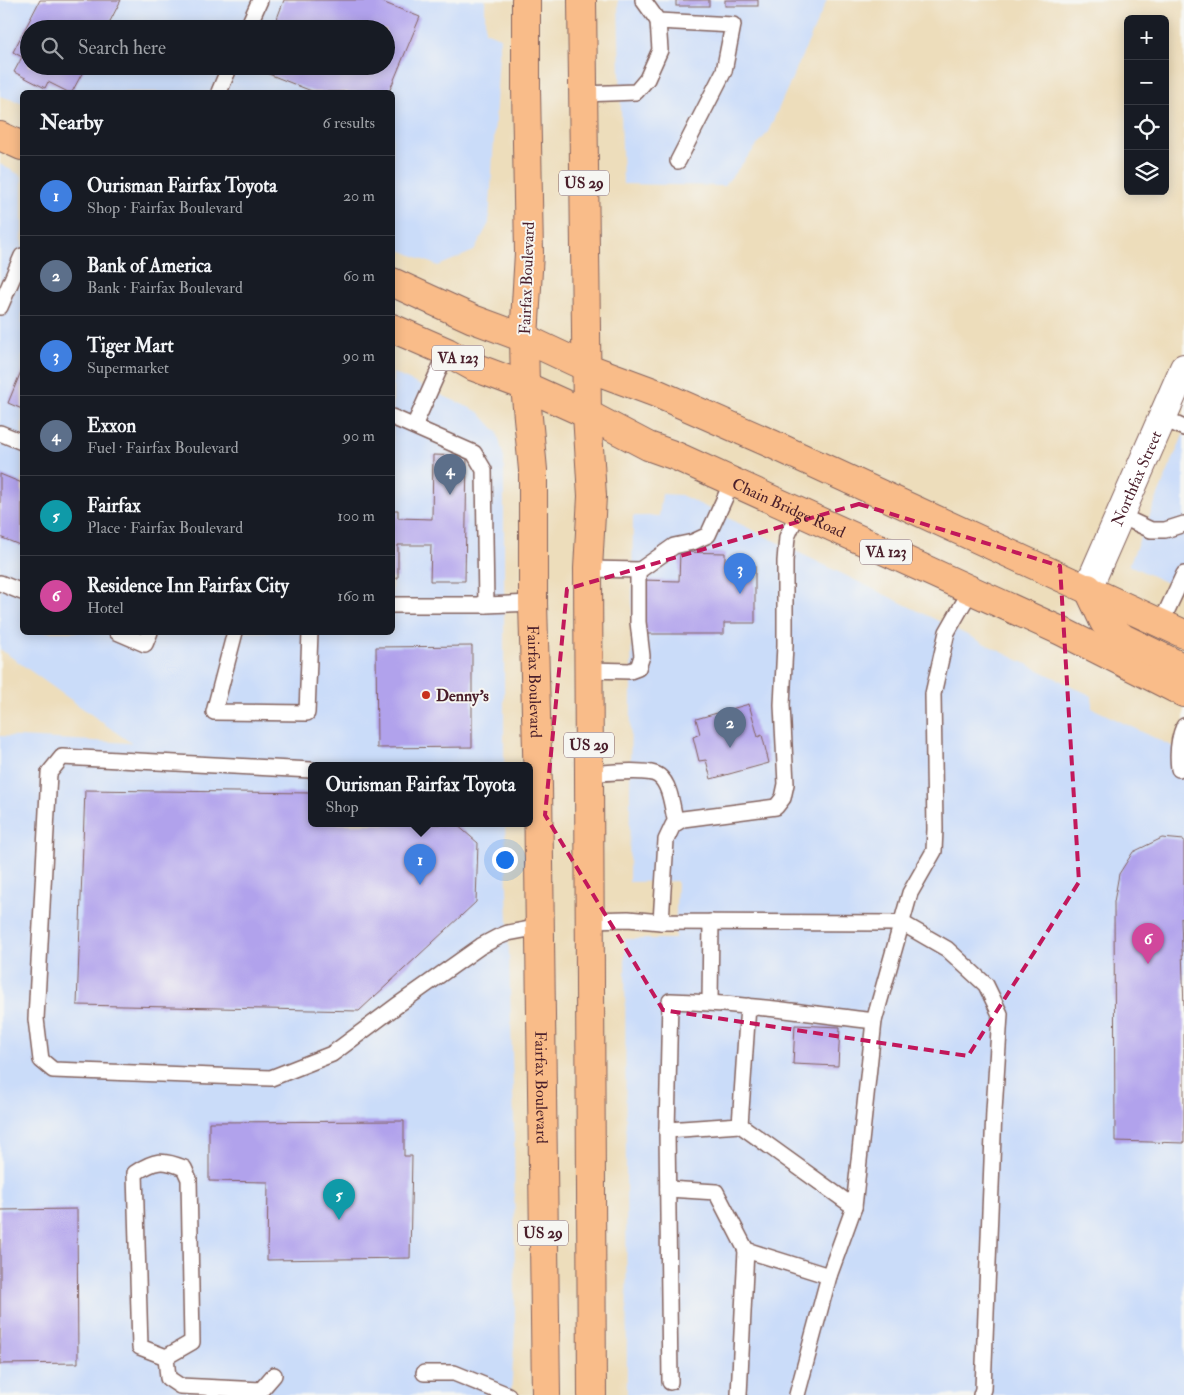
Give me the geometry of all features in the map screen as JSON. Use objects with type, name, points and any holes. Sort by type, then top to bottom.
[{"type":"main road","name":"Fairfax Boulevard","points":[[526,0],[529,252],[524,338],[525,386],[533,470],[533,786],[540,927],[546,1395]]},
{"type":"main road","name":"US 29","points":[[582,0],[586,367],[592,496],[588,569],[592,1395]]},
{"type":"main road","points":[[0,136],[20,145]]},
{"type":"main road","name":"VA 123","points":[[395,283],[473,319],[524,338],[586,367],[656,393],[772,444],[1172,628]]},
{"type":"main road","name":"Chain Bridge Road","points":[[395,329],[474,366],[525,386],[587,414],[648,446],[676,456],[971,590],[1094,647],[1184,693]]},
{"type":"main road","points":[[1088,588],[1104,622],[1123,638],[1184,668]]},
{"type":"street","name":"Northfax Street","points":[[1088,588],[1120,515],[1173,423],[1184,368]]},
{"type":"lane","points":[[251,20],[260,0]]},
{"type":"lane","points":[[583,94],[636,92],[647,79],[660,50],[658,21],[644,0]]},
{"type":"lane","points":[[658,21],[733,26],[724,70],[678,161]]},
{"type":"lane","points":[[220,90],[226,75]]},
{"type":"lane","points":[[0,307],[20,261]]},
{"type":"lane","points":[[414,426],[447,352]]},
{"type":"lane","points":[[395,418],[474,453],[484,470],[486,605]]},
{"type":"lane","points":[[0,433],[20,441]]},
{"type":"lane","points":[[588,569],[640,570],[674,546],[693,542],[708,535],[732,482]]},
{"type":"lane","points":[[661,922],[666,840],[673,825],[683,819],[776,808],[783,798],[786,784],[782,705],[785,646],[785,561],[787,537],[798,512]]},
{"type":"lane","points":[[1120,515],[1151,530],[1165,530],[1184,524]]},
{"type":"lane","points":[[588,670],[630,671],[638,668],[642,656],[638,622],[638,570]]},
{"type":"lane","points":[[1172,628],[1184,574]]},
{"type":"lane","points":[[0,583],[20,591]]},
{"type":"lane","points":[[797,1395],[829,1276],[854,1207],[874,1021],[910,893],[934,851],[933,694],[947,632],[971,590]]},
{"type":"lane","points":[[395,605],[533,603]]},
{"type":"lane","points":[[124,635],[145,644],[149,635]]},
{"type":"lane","points":[[234,635],[214,712],[307,713],[310,635]]},
{"type":"lane","points":[[1179,769],[1177,751],[1184,726]]},
{"type":"lane","points":[[308,770],[62,757],[49,773],[36,1019],[41,1060],[53,1070],[271,1078],[332,1054],[481,946],[508,933],[540,927]]},
{"type":"lane","points":[[589,774],[645,771],[659,775],[667,787],[676,823]]},
{"type":"lane","points":[[590,920],[902,923],[947,949],[986,985],[1000,1014],[984,1389],[981,1395]]},
{"type":"lane","points":[[710,1002],[712,922]]},
{"type":"lane","points":[[670,1382],[667,1130],[670,1001],[710,1002],[874,1021]]},
{"type":"lane","points":[[740,1126],[748,1006]]},
{"type":"lane","points":[[667,1130],[740,1126],[854,1207]]},
{"type":"lane","points":[[167,1161],[184,1168],[189,1179],[192,1342],[166,1357],[140,1347],[135,1173],[151,1163],[167,1161]]},
{"type":"lane","points":[[668,1189],[716,1192],[746,1250],[739,1395]]},
{"type":"lane","points":[[746,1250],[829,1276]]},
{"type":"lane","points":[[166,1357],[168,1378],[180,1386],[262,1390],[274,1375]]},
{"type":"lane","points":[[424,1373],[454,1373],[508,1395]]},
{"type":"highlighted area","points":[[859,504],[1060,566],[1079,882],[968,1056],[663,1010],[545,815],[567,589]]},
{"type":"shaded area","points":[[0,0],[485,0],[485,31],[500,37],[489,223],[474,251],[438,266],[395,248],[395,90],[20,90],[20,102],[0,96]]},
{"type":"shaded area","points":[[618,0],[827,0],[768,132],[724,186],[623,184]]},
{"type":"shaded area","points":[[0,164],[20,175],[20,635],[395,635],[395,374],[479,412],[497,432],[504,458],[504,762],[308,762],[308,827],[505,827],[514,1121],[515,1330],[511,1395],[0,1395],[0,736],[131,743],[0,649]]},
{"type":"shaded area","points":[[1184,433],[1184,591],[1129,565]]},
{"type":"shaded area","points":[[662,494],[681,495],[1092,696],[1092,708],[1184,752],[1184,1395],[627,1395],[625,939],[675,939],[677,881],[629,882],[633,516],[659,516]]},
{"type":"building","points":[[40,0],[121,0],[111,20],[30,20]]},
{"type":"building","points":[[284,0],[377,0],[420,17],[390,90],[309,90],[271,75],[395,75],[395,20],[276,20]]},
{"type":"building","points":[[676,0],[709,0],[709,6],[676,6]]},
{"type":"building","points":[[725,0],[758,0],[758,6],[725,6]]},
{"type":"building","points":[[20,39],[20,56],[13,52]]},
{"type":"building","points":[[20,61],[20,75],[81,75],[73,90],[64,90],[48,82],[45,88],[14,72]]},
{"type":"building","points":[[20,374],[20,408],[8,403]]},
{"type":"building","points":[[433,455],[467,456],[465,581],[430,581],[431,545],[398,545],[398,578],[395,578],[395,510],[398,510],[398,518],[432,519]]},
{"type":"building","points":[[0,474],[20,482],[20,545],[0,537]]},
{"type":"building","points":[[680,552],[725,553],[725,566],[755,566],[755,623],[724,623],[724,634],[644,634],[642,580],[679,581]]},
{"type":"building","points":[[472,646],[472,747],[377,748],[376,647]]},
{"type":"building","points":[[749,704],[758,737],[762,735],[769,763],[711,779],[706,760],[699,761],[693,737],[700,734],[696,719]]},
{"type":"building","points":[[85,790],[308,793],[308,827],[459,827],[478,843],[476,902],[359,1011],[77,1005]]},
{"type":"building","points":[[1162,838],[1184,840],[1184,920],[1181,918],[1184,1009],[1184,1143],[1115,1141],[1114,902],[1119,874],[1133,852]]},
{"type":"building","points":[[795,1025],[840,1027],[838,1066],[793,1064]]},
{"type":"building","points":[[404,1121],[404,1156],[412,1156],[410,1258],[267,1260],[268,1182],[209,1181],[209,1122]]},
{"type":"building","points":[[77,1209],[78,1363],[0,1364],[0,1210]]},
{"type":"place","name":"Exxon","points":[[450,495]]},
{"type":"place","name":"Tiger Mart","points":[[740,594]]},
{"type":"place","name":"Denny's","points":[[426,695]]},
{"type":"place","name":"Bank of America","points":[[730,748]]},
{"type":"place","name":"Ourisman Fairfax Toyota","points":[[420,885]]},
{"type":"place","name":"Residence Inn Fairfax City","points":[[1148,964]]},
{"type":"place","name":"Fairfax","points":[[339,1220]]}]
